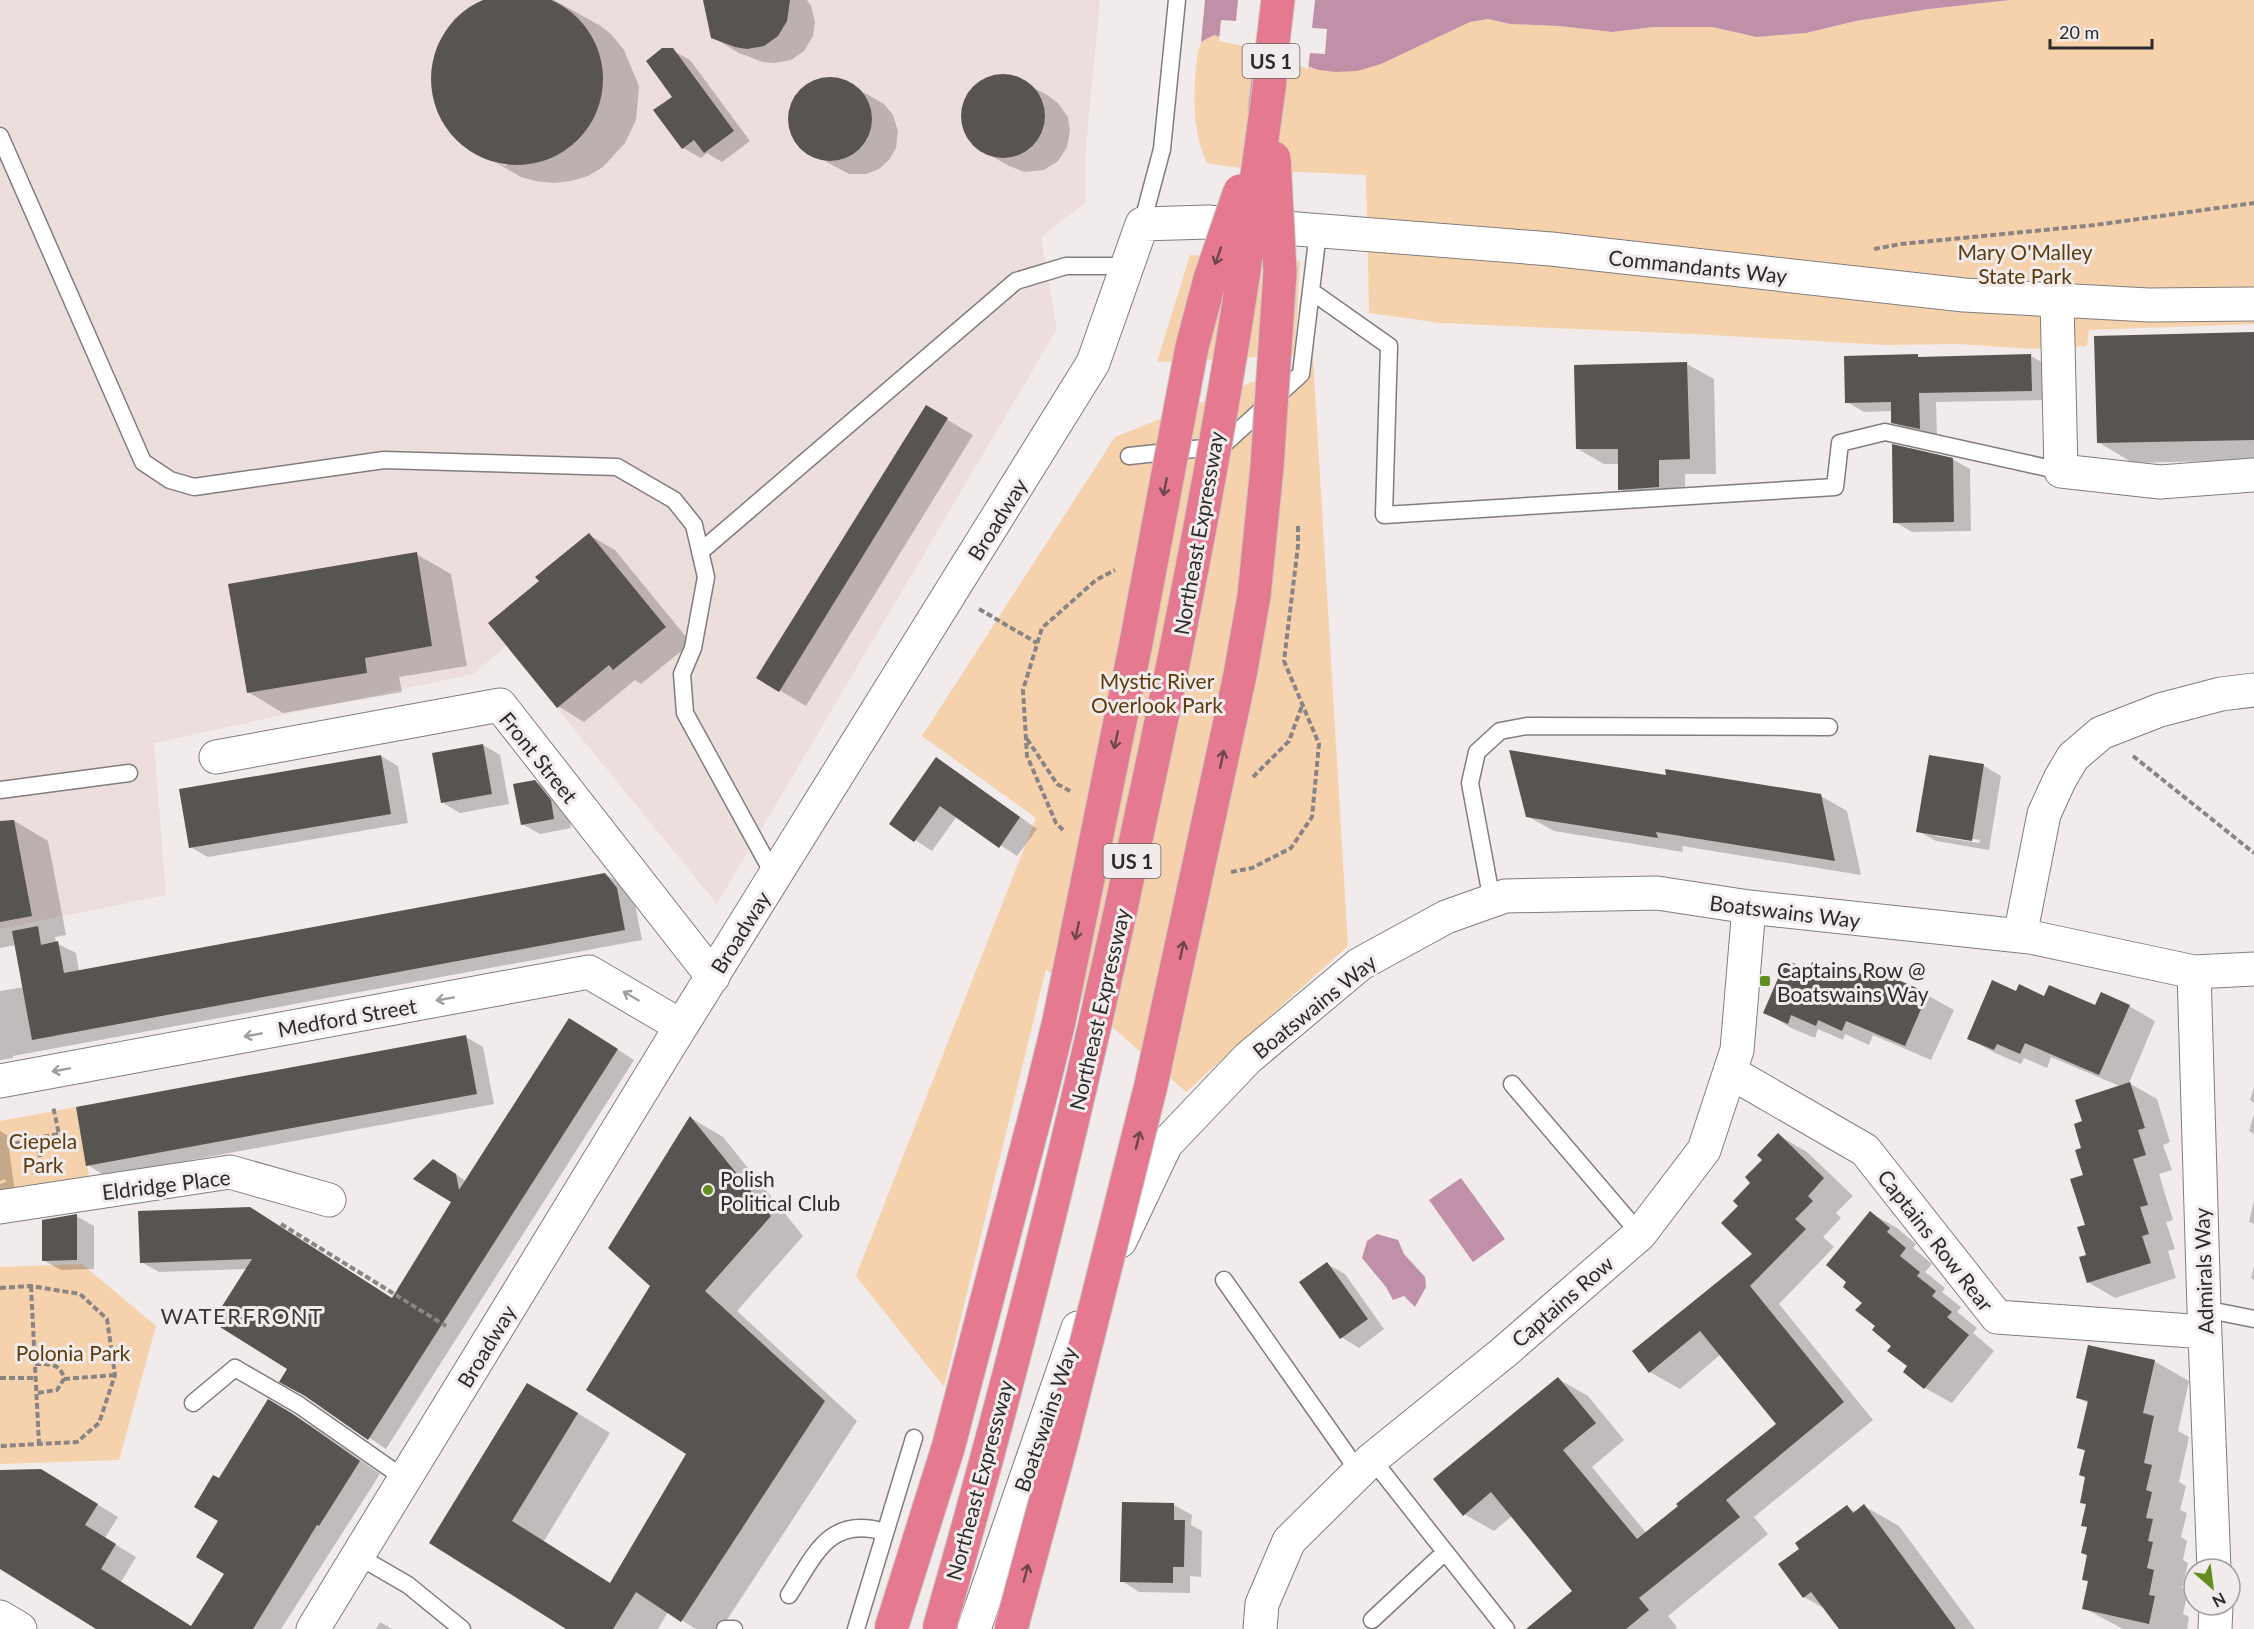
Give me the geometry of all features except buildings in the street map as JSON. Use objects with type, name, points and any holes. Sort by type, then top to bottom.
[{"type":"highway","name":"US 1","points":[[1270,81],[1278,0]]},
{"type":"highway","name":"US 1","points":[[1264,121],[1278,0]]},
{"type":"highway","name":"Northeast Expressway","points":[[939,1629],[1013,1357],[1074,1115],[1121,914],[1174,662],[1210,470],[1244,272],[1270,81]]},
{"type":"highway","points":[[1011,1629],[1061,1444],[1151,1085],[1238,686],[1254,596],[1267,467],[1280,272],[1270,81]]},
{"type":"highway","name":"Northeast Expressway","points":[[939,1629],[1052,1208],[1111,964],[1198,540],[1243,281],[1264,121]]},
{"type":"highway","points":[[891,1629],[948,1448],[1042,1090],[1059,1021],[1135,648],[1192,347],[1210,279],[1264,121]]},
{"type":"street","name":"Commandants Way","points":[[1142,224],[1208,222],[1551,249],[1964,296],[2149,305],[2254,304]]},
{"type":"street","name":"Broadway","points":[[313,1629],[681,1026],[1093,363],[1142,224]]},
{"type":"street","points":[[2057,300],[2061,471],[2160,482],[2254,475]]},
{"type":"street","points":[[2020,936],[2044,814],[2060,778],[2073,757],[2104,732],[2160,710],[2222,694],[2254,690]]},
{"type":"street","name":"Front Street","points":[[216,757],[500,705],[713,977]]},
{"type":"street","name":"Boatswains Way","points":[[974,1629],[1074,1336],[1166,1144],[1248,1058],[1360,964],[1446,917],[1505,896],[1658,893],[1749,907],[2020,936],[2194,972],[2254,969]]},
{"type":"street","name":"Captains Row","points":[[1260,1629],[1262,1604],[1289,1541],[1366,1466],[1503,1353],[1640,1234],[1704,1150],[1737,1050],[1749,907]]},
{"type":"street","name":"Medford Street","points":[[0,1081],[589,972],[681,1026]]},
{"type":"street","name":"Admirals Way","points":[[2194,972],[2214,1557]]},
{"type":"street","name":"Captains Row Rear","points":[[1730,1072],[1865,1150],[1997,1317],[2205,1321]]},
{"type":"street","name":"Eldridge Place","points":[[0,1207],[230,1172],[329,1200]]},
{"type":"street","points":[[0,1617],[20,1629]]},
{"type":"lane","points":[[1142,224],[1162,149],[1177,0]]},
{"type":"lane","points":[[0,136],[143,462],[170,480],[194,487],[384,460],[617,467],[674,500],[694,525],[706,577],[693,648],[682,674],[685,713],[775,877]]},
{"type":"lane","points":[[1129,456],[1222,446],[1301,374],[1318,232]]},
{"type":"lane","points":[[700,552],[1016,281],[1066,266],[1127,266]]},
{"type":"lane","points":[[1311,291],[1389,346],[1384,515],[1835,487],[1840,443],[1884,432],[2061,471]]},
{"type":"lane","points":[[1492,901],[1470,783],[1477,752],[1500,731],[1527,726],[1828,727]]},
{"type":"lane","points":[[0,790],[129,773]]},
{"type":"lane","points":[[1512,1084],[1640,1234]]},
{"type":"lane","points":[[1224,1280],[1366,1466],[1445,1552],[1506,1629]]},
{"type":"lane","points":[[2205,1321],[2254,1319]]},
{"type":"lane","points":[[193,1403],[235,1368],[299,1406],[405,1479]]},
{"type":"lane","points":[[856,1629],[914,1438]]},
{"type":"lane","points":[[789,1595],[823,1545],[840,1532],[861,1527],[885,1532]]},
{"type":"lane","points":[[1372,1620],[1445,1552]]},
{"type":"lane","points":[[358,1556],[408,1585],[462,1629]]},
{"type":"lane","points":[[725,1629],[734,1629]]},
{"type":"path","points":[[1848,282],[1849,263],[1857,253],[1870,249],[2095,225],[2254,203]]},
{"type":"path","points":[[951,592],[1037,644]]},
{"type":"path","points":[[2104,732],[2254,853]]},
{"type":"path","points":[[14,1144],[59,1134],[53,1106]]},
{"type":"path","points":[[36,1138],[48,1200]]},
{"type":"path","points":[[280,1223],[446,1326]]},
{"type":"path","points":[[31,1286],[39,1444]]},
{"type":"path","points":[[0,1288],[31,1286],[80,1294],[107,1319],[116,1375],[99,1423],[77,1443],[0,1446]]},
{"type":"path","points":[[35,1364],[58,1366],[62,1370],[64,1379],[57,1390],[37,1393]]},
{"type":"path","points":[[64,1379],[116,1375]]},
{"type":"path","points":[[0,1378],[36,1378]]},
{"type":"shaded area","points":[[0,0],[1100,0],[1086,148],[1085,203],[1041,237],[1057,329],[717,904],[506,646],[473,674],[154,743],[166,895],[0,929]]},
{"type":"shaded area","points":[[1205,0],[2010,0],[1929,9],[1856,21],[1806,33],[1757,37],[1712,27],[1654,27],[1612,32],[1559,26],[1510,24],[1488,19],[1470,22],[1381,64],[1357,71],[1336,72],[1319,70],[1214,35],[1201,42]]},
{"type":"shaded area","points":[[1461,1178],[1505,1239],[1473,1262],[1429,1200]]},
{"type":"shaded area","points":[[1377,1234],[1398,1240],[1404,1254],[1425,1277],[1426,1287],[1415,1307],[1404,1296],[1393,1300],[1386,1287],[1362,1258],[1367,1241]]},
{"type":"green space","name":"Mary O'Malley State Park","points":[[2010,0],[2254,0],[2254,324],[2089,330],[2087,346],[2031,349],[1959,344],[1885,345],[1440,323],[1369,313],[1366,175],[1266,170],[1207,163],[1198,137],[1194,94],[1198,52],[1201,42],[1214,35],[1319,70],[1380,64],[1470,22],[1488,19],[1510,24],[1559,26],[1612,32],[1654,27],[1712,27],[1757,37],[1806,33],[1856,21],[1929,9]]},
{"type":"green space","points":[[1190,255],[1300,261],[1295,355],[1157,362]]},
{"type":"green space","name":"Mystic River Overlook Park","points":[[1313,358],[1348,946],[1186,1092],[1046,969],[944,1387],[856,1276],[1036,818],[922,736],[1115,437]]},
{"type":"green space","name":"Ciepela Park","points":[[76,1107],[90,1181],[2,1198],[0,1121]]},
{"type":"green space","name":"Polonia Park","points":[[82,1264],[156,1326],[119,1460],[0,1464],[0,1267]]},
{"type":"pier","points":[[1238,0],[1315,0],[1312,28],[1327,29],[1325,54],[1310,53],[1308,69],[1242,46],[1219,41],[1221,20],[1236,21]]},
{"type":"place","name":"Captains Row @ Boatswains Way","points":[[1765,981]]},
{"type":"place","name":"Polish Political Club","points":[[708,1190]]},
{"type":"district","name":"WATERFRONT","points":[[242,1315]]}]
